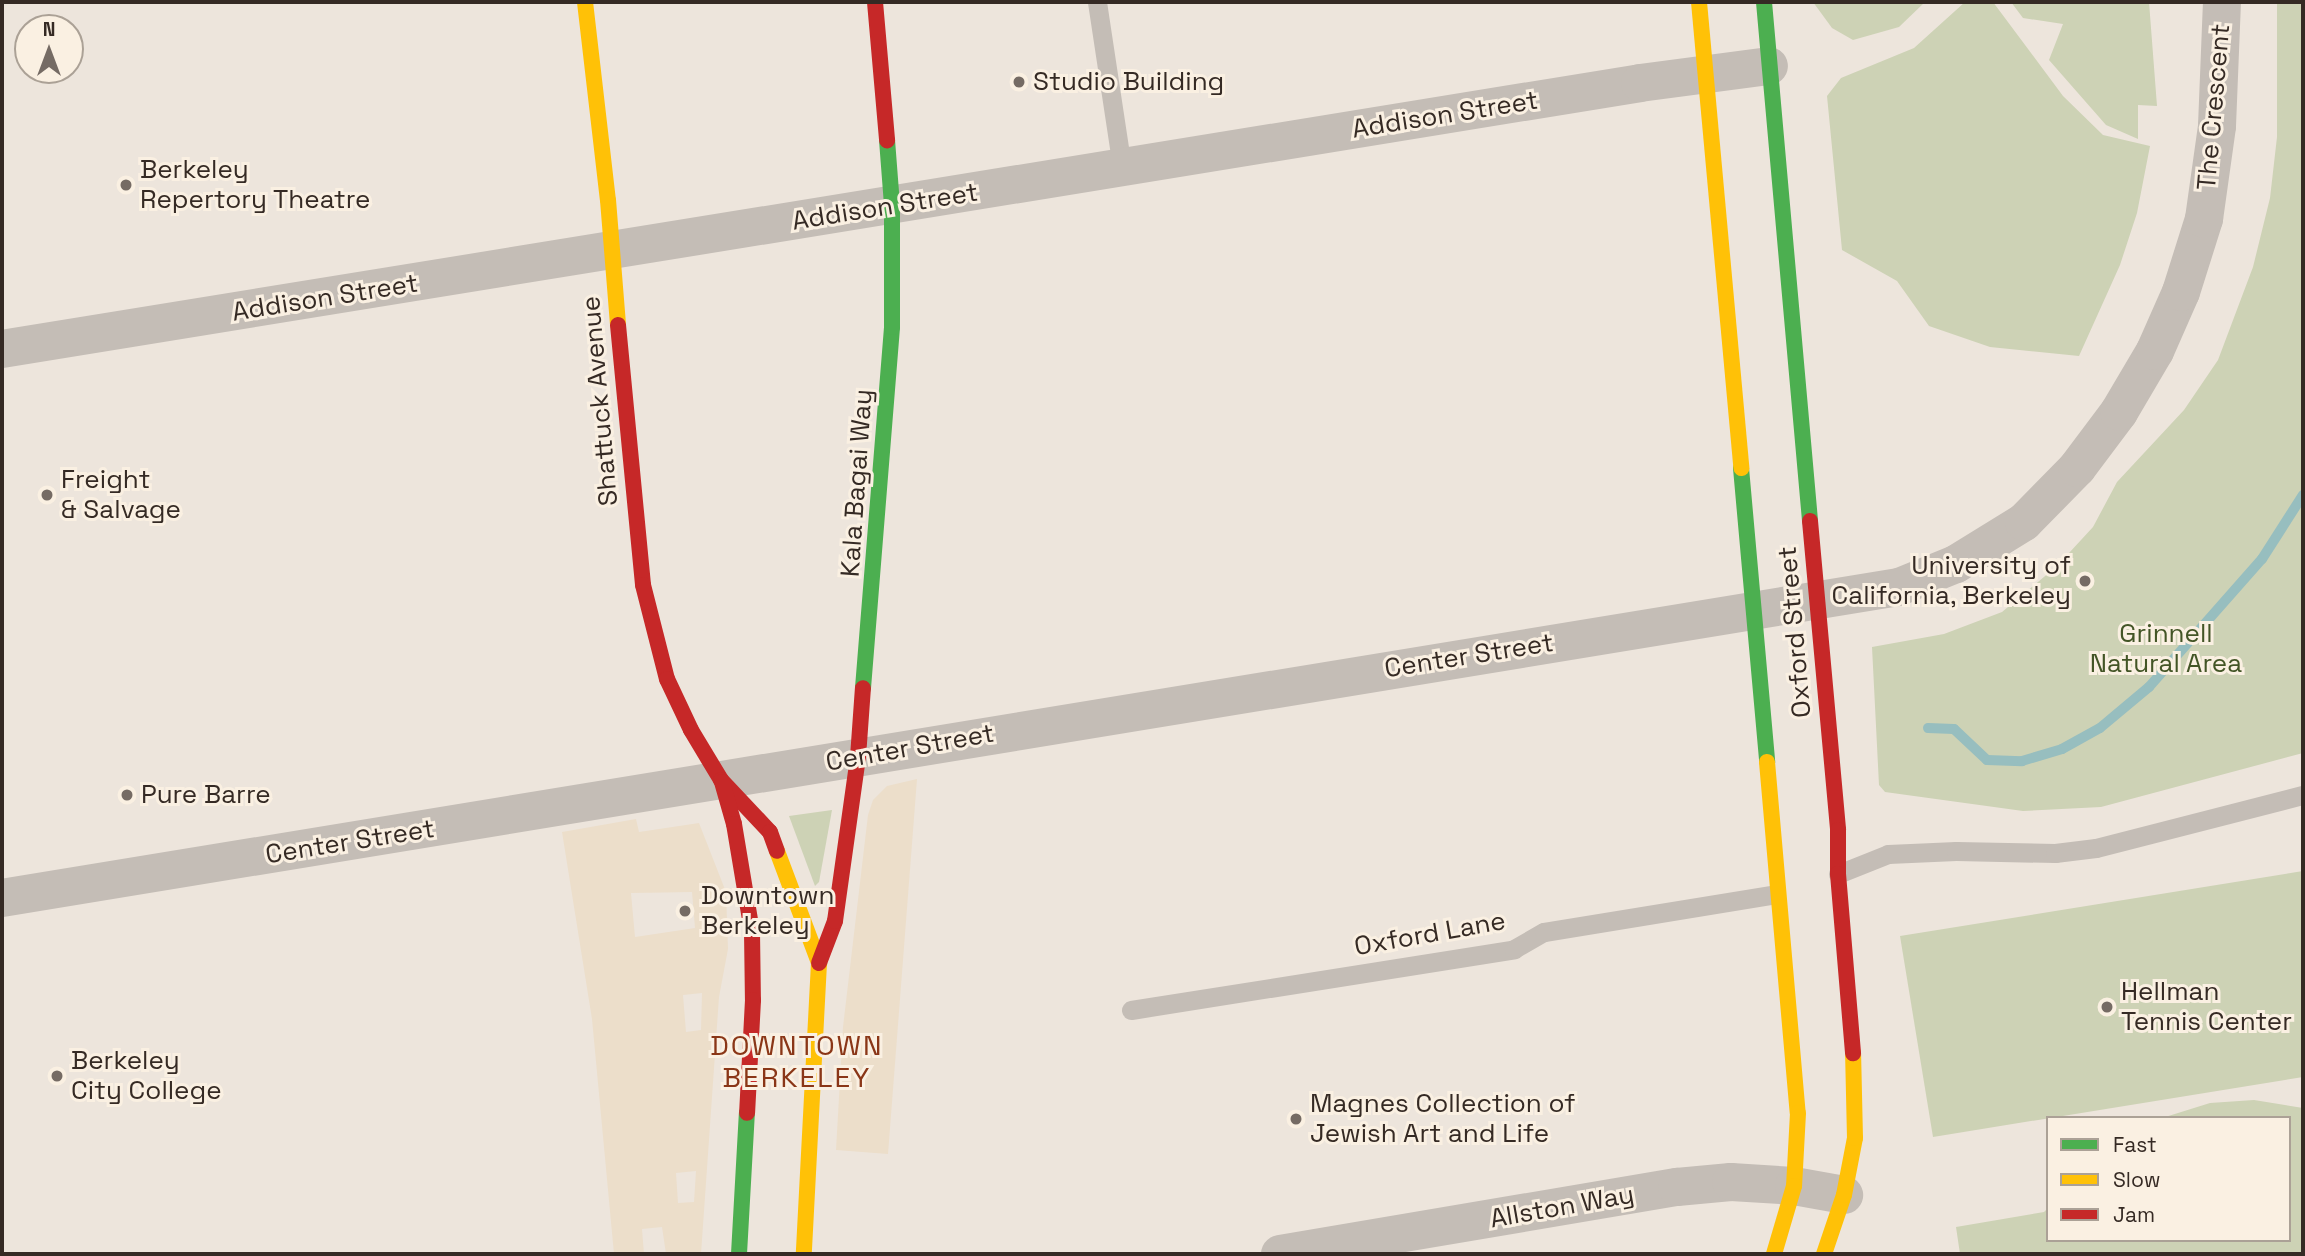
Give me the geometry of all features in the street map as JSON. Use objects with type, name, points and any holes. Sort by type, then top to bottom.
[{"type":"main road","name":"Shattuck Avenue","points":[[585,2],[612,251],[643,584],[667,679],[691,730],[721,780],[770,832],[819,963],[804,1254]]},
{"type":"main road","name":"Kala Bagai Way","points":[[819,963],[835,921],[858,757],[868,664],[892,327],[892,205],[875,2]]},
{"type":"main road","name":"Oxford Street","points":[[1699,2],[1776,894],[1798,1113],[1794,1186],[1774,1254]]},
{"type":"main road","name":"Oxford Street","points":[[1763,2],[1838,831],[1838,874],[1856,1113],[1844,1195],[1824,1254]]},
{"type":"main road","name":"Shattuck Avenue","points":[[721,780],[734,824],[752,932],[753,1000],[739,1254]]},
{"type":"street","name":"The Crescent","points":[[1818,599],[1899,587],[1955,564],[2024,522],[2077,468],[2119,412],[2155,351],[2181,292],[2204,219],[2217,126],[2222,2]]},
{"type":"street","name":"Addison Street","points":[[2,349],[1705,74],[1769,66]]},
{"type":"street","name":"Center Street","points":[[2,898],[1818,599]]},
{"type":"street","name":"Allston Way","points":[[1280,1254],[1677,1187],[1731,1182],[1794,1186],[1844,1195]]},
{"type":"lane","points":[[1097,2],[1122,168]]},
{"type":"lane","points":[[1838,874],[1888,855],[1956,851],[2055,853],[2096,848],[2303,795]]},
{"type":"lane","name":"Oxford Lane","points":[[1131,1010],[1514,949],[1544,932],[1776,894]]},
{"type":"green space","points":[[1813,2],[1925,2],[1899,27],[1853,40],[1832,28]]},
{"type":"green space","points":[[1965,2],[1993,2],[2063,96],[2103,135],[2150,146],[2137,213],[2120,265],[2079,356],[1990,347],[1929,326],[1897,281],[1842,250],[1827,96],[1841,78],[1914,48]]},
{"type":"green space","points":[[2011,2],[2149,2],[2157,106],[2138,105],[2138,139],[2106,125],[2049,60],[2063,24],[2023,18]]},
{"type":"green space","name":"Grinnell Natural Area","points":[[2277,2],[2303,2],[2303,753],[2101,807],[2023,811],[1885,792],[1879,785],[1872,647],[1944,634],[2002,612],[2057,566],[2093,527],[2117,482],[2184,410],[2218,360],[2253,267],[2270,198],[2277,137]]},
{"type":"green space","points":[[832,810],[819,882],[815,886],[789,816]]},
{"type":"green space","name":"Hellman Tennis Center","points":[[2303,871],[2303,1077],[2062,1116],[2046,1116],[2046,1119],[1933,1137],[1900,936]]},
{"type":"green space","points":[[2254,1100],[2303,1108],[2303,1254],[1960,1254],[1956,1227],[2046,1210],[2046,1242],[2291,1242],[2291,1116],[2168,1116],[2210,1103]]},
{"type":"shaded area","points":[[917,779],[888,1154],[836,1150],[843,1027],[868,815],[873,800],[887,786]]},
{"type":"shaded area","points":[[636,819],[639,832],[699,823],[726,892],[728,949],[719,997],[701,1254],[666,1254],[662,1227],[642,1229],[644,1254],[614,1254],[592,1019],[562,832]],"holes":[[[692,892],[695,928],[635,937],[631,893]],[[702,993],[701,1030],[686,1032],[683,995]],[[696,1171],[694,1202],[678,1203],[676,1173]]]},
{"type":"waterway","points":[[1928,728],[1954,729],[1987,760],[2022,761],[2062,749],[2100,728],[2149,687],[2262,559],[2303,495]]},
{"type":"traffic: fast","points":[[1764,2],[1810,521]]},
{"type":"traffic: fast","points":[[863,688],[892,327],[892,205],[887,140]]},
{"type":"traffic: fast","points":[[1741,468],[1767,762]]},
{"type":"traffic: fast","points":[[739,1254],[747,1113]]},
{"type":"traffic: slow","points":[[585,2],[608,200],[618,325]]},
{"type":"traffic: slow","points":[[1699,2],[1741,468]]},
{"type":"traffic: slow","points":[[1767,762],[1798,1113],[1794,1186],[1774,1254]]},
{"type":"traffic: slow","points":[[777,851],[819,963],[804,1254]]},
{"type":"traffic: slow","points":[[1824,1254],[1844,1195],[1855,1138],[1853,1053]]},
{"type":"traffic: jam","points":[[875,2],[887,140]]},
{"type":"traffic: jam","points":[[618,325],[643,585],[667,679],[691,730],[721,780],[770,832],[777,851]]},
{"type":"traffic: jam","points":[[1810,521],[1838,830],[1838,874],[1853,1053]]},
{"type":"traffic: jam","points":[[819,963],[835,921],[858,757],[863,688]]},
{"type":"traffic: jam","points":[[722,782],[734,824],[752,932],[753,1000],[747,1113]]},
{"type":"place","name":"Studio Building","points":[[1019,82]]},
{"type":"place","name":"Berkeley Repertory Theatre","points":[[126,185]]},
{"type":"place","name":"Freight & Salvage","points":[[47,495]]},
{"type":"place","name":"University of California, Berkeley","points":[[2085,581]]},
{"type":"place","name":"Pure Barre","points":[[127,795]]},
{"type":"place","name":"Downtown Berkeley","points":[[685,911]]},
{"type":"place","name":"Hellman Tennis Center","points":[[2107,1007]]},
{"type":"place","name":"Berkeley City College","points":[[57,1076]]},
{"type":"place","name":"Magnes Collection of Jewish Art and Life","points":[[1296,1119]]},
{"type":"district","name":"DOWNTOWN BERKELEY","points":[[797,1061]]}]
